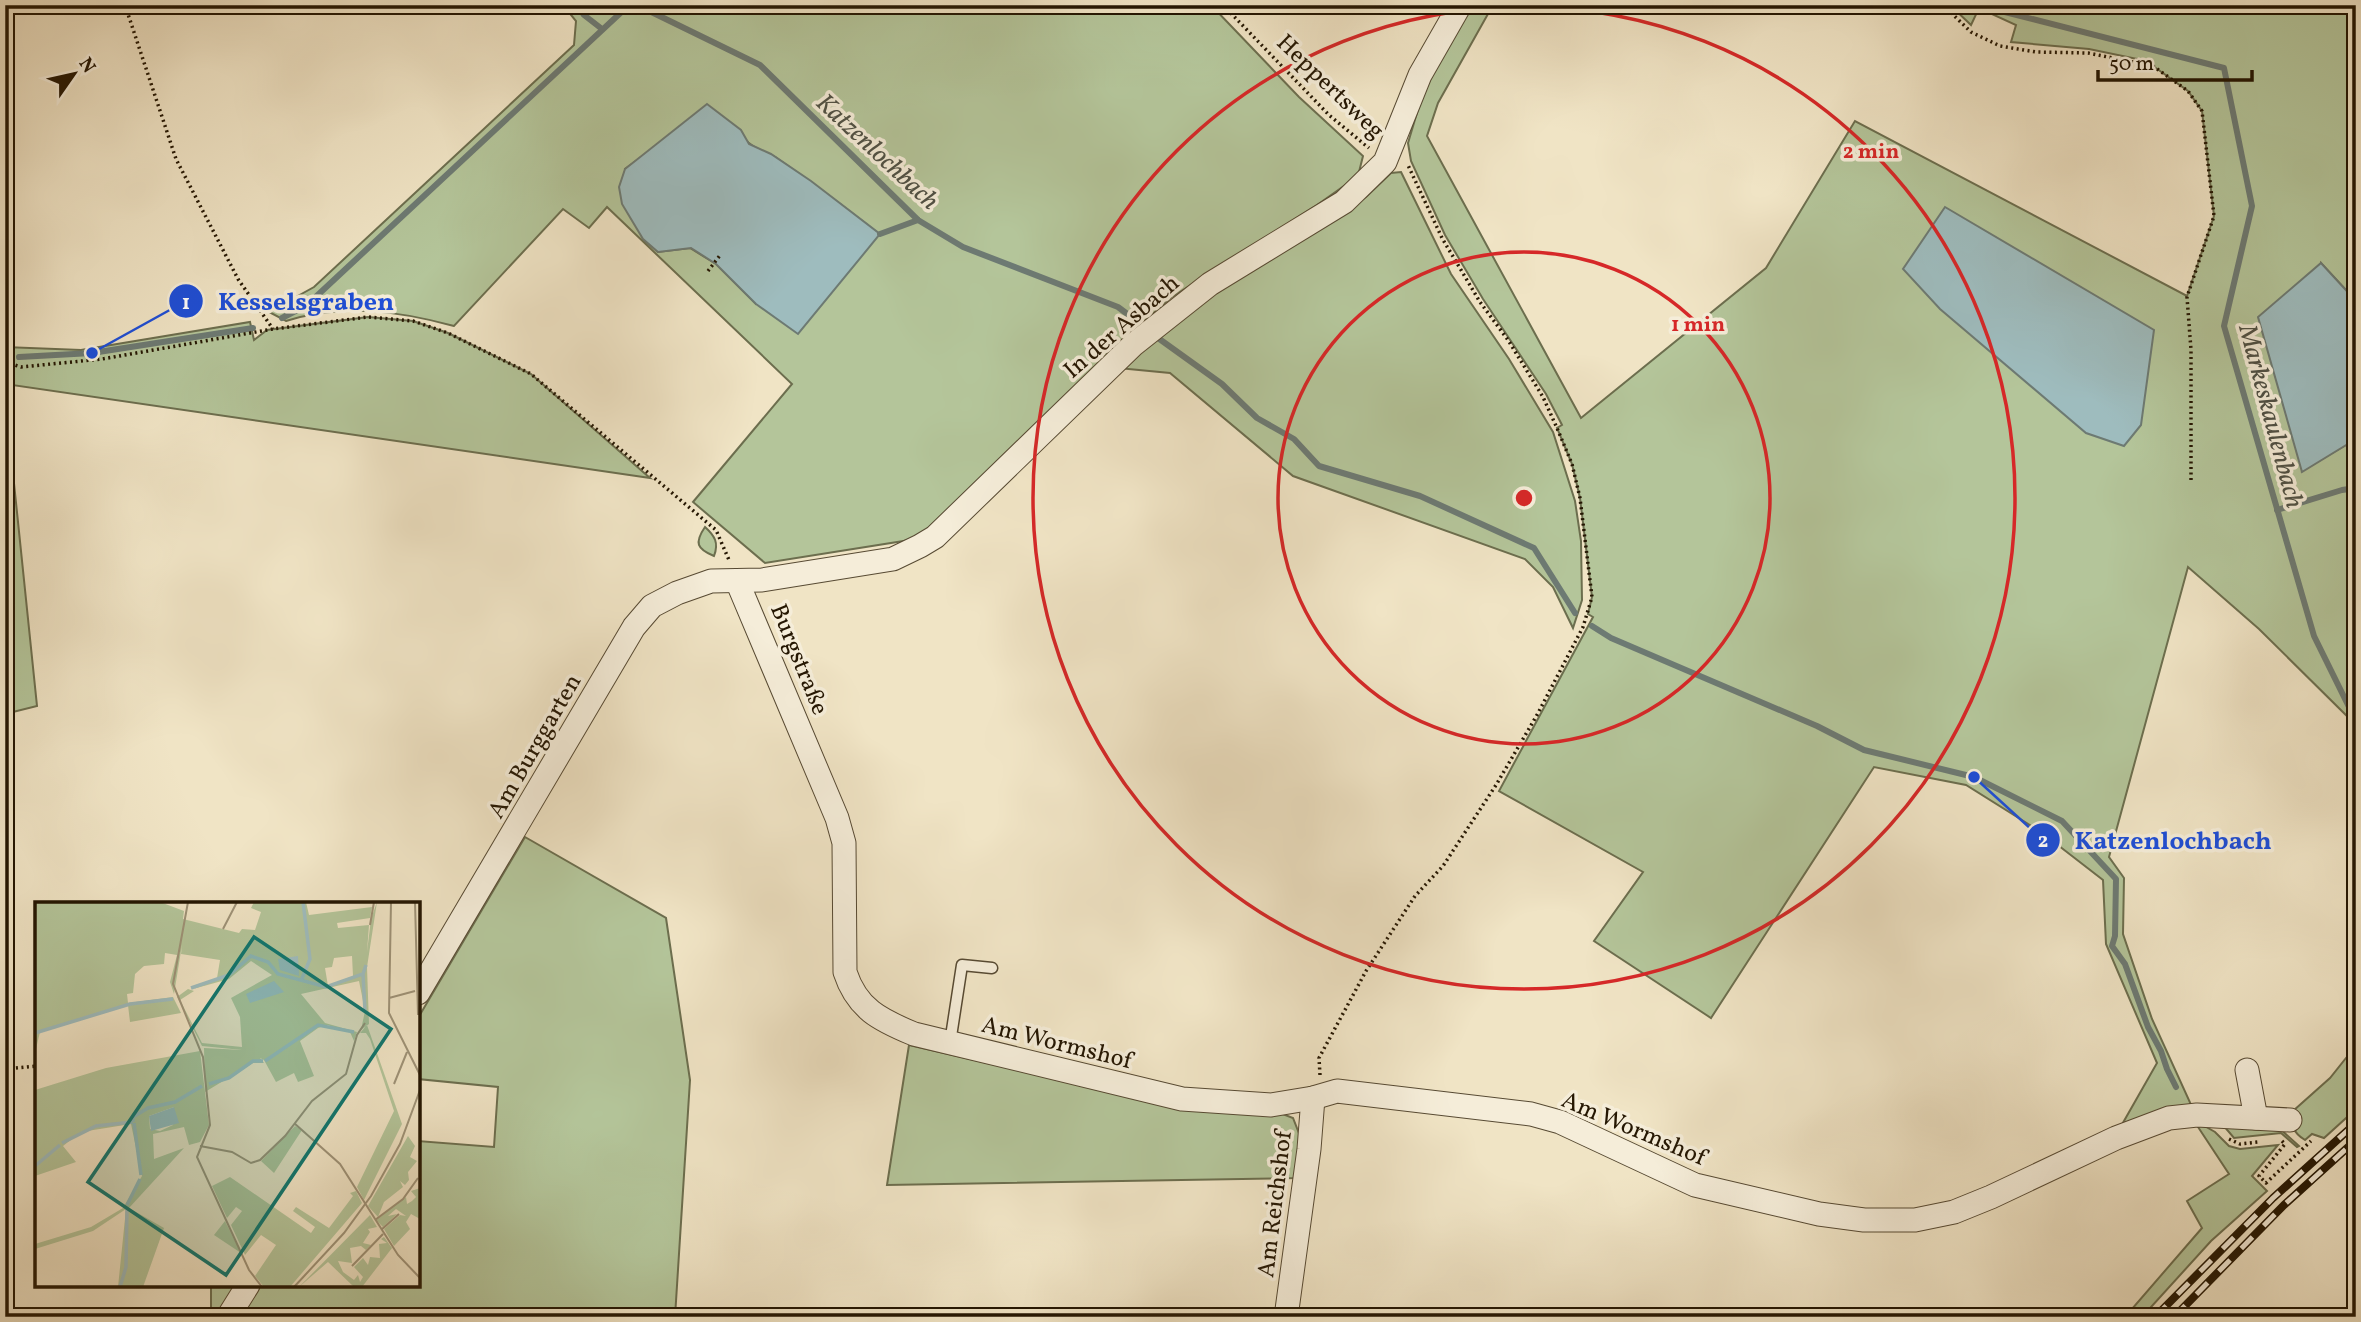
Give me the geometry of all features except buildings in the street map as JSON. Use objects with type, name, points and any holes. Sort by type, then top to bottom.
[{"type":"street","name":"In der Asbach","points":[[737,581],[762,580],[893,559],[935,537],[1156,325],[1210,284],[1344,202],[1385,162],[1420,75],[1460,5]]},
{"type":"street","name":"Am Burggarten","points":[[420,990],[634,627],[652,606],[677,593],[711,580],[737,581]]},
{"type":"street","name":"Burgstraße","points":[[737,581],[837,818],[844,843],[845,972],[850,988],[860,1002],[880,1019],[896,1027]]},
{"type":"street","name":"Am Wormshof","points":[[896,1027],[914,1034],[1182,1099],[1271,1105],[1337,1091],[1531,1114],[1560,1122],[1695,1185],[1819,1213],[1864,1220],[1914,1220],[1954,1212],[2116,1138],[2169,1118],[2197,1115],[2256,1118],[2285,1129]]},
{"type":"street","points":[[2247,1070],[2256,1118]]},
{"type":"street","name":"Am Reichshof","points":[[1286,1317],[1309,1149],[1313,1098]]},
{"type":"street","points":[[228,1317],[247,1287]]},
{"type":"lane","points":[[950,1043],[962,965],[992,968]]},
{"type":"path","points":[[125,5],[176,159],[238,279],[273,329]]},
{"type":"path","name":"Heppertsweg","points":[[1223,5],[1329,115],[1385,162],[1408,163],[1442,238],[1480,302],[1543,397],[1572,464],[1580,498],[1592,597],[1584,627],[1496,785],[1443,866],[1415,895],[1361,982],[1319,1058],[1320,1079],[1313,1098]]},
{"type":"path","points":[[1943,5],[1971,32],[2000,46],[2036,52],[2088,53],[2153,66],[2188,91],[2202,111],[2214,216],[2187,297],[2191,350],[2191,480]]},
{"type":"path","points":[[708,271],[721,254]]},
{"type":"path","points":[[5,362],[21,367],[102,359],[273,329],[368,317],[413,321],[448,333],[531,374],[716,530],[737,581]]},
{"type":"path","points":[[5,1069],[35,1066]]},
{"type":"path","points":[[2285,1129],[2285,1144],[2259,1176],[2266,1183],[2311,1141]]},
{"type":"path","points":[[2224,1134],[2230,1141],[2240,1144],[2266,1140]]},
{"type":"green space","points":[[563,5],[1211,5],[1299,97],[1363,156],[1358,176],[1172,297],[1126,337],[964,502],[916,539],[765,563],[693,502],[792,384],[607,207],[589,228],[563,209],[454,326],[412,316],[370,311],[328,312],[286,321],[269,312],[314,287],[574,45],[576,21]],"holes":[[[746,140],[791,168],[879,234],[756,304],[716,264],[690,248],[658,252],[643,239],[625,169],[655,147]]]},
{"type":"green space","points":[[1467,5],[1493,5],[1438,103],[1427,136],[1581,418],[1766,268],[1855,121],[2187,296],[2214,216],[2202,111],[2188,91],[2153,66],[2152,62],[2089,49],[2011,42],[2016,25],[1979,8],[1971,25],[1950,5],[2356,5],[2356,301],[2321,263],[2302,471],[2356,439],[2356,725],[2259,629],[2188,567],[2109,857],[2124,878],[2123,934],[2152,1019],[2193,1109],[2120,1128],[2157,1063],[2106,944],[2103,880],[2041,832],[1966,785],[1874,767],[1711,1018],[1594,941],[1643,872],[1499,791],[1593,617],[1588,614],[1592,597],[1580,498],[1572,464],[1557,428],[1562,425],[1546,394],[1483,299],[1445,235],[1411,161],[1408,143],[1422,96]]},
{"type":"green space","points":[[1401,172],[1451,274],[1509,359],[1553,432],[1575,501],[1581,541],[1582,600],[1573,628],[1553,587],[1525,559],[1293,476],[1170,373],[1118,368],[1223,285],[1366,197],[1391,173]]},
{"type":"green space","points":[[368,317],[413,321],[448,333],[531,374],[650,478],[5,384],[5,347],[81,350],[250,322],[254,340],[267,330]]},
{"type":"green space","points":[[5,396],[37,706],[5,714]]},
{"type":"green space","points":[[705,527],[715,540],[714,556],[699,545],[699,537]]},
{"type":"green space","points":[[525,837],[666,918],[690,1080],[675,1317],[240,1317],[258,1287],[420,1287],[420,1141],[494,1147],[498,1087],[420,1079],[420,1015]]},
{"type":"green space","points":[[909,1045],[1172,1105],[1275,1111],[1293,1118],[1300,1136],[1299,1178],[887,1185]]},
{"type":"green space","points":[[2346,1058],[2356,1065],[2356,1109],[2324,1138],[2312,1134],[2305,1140],[2294,1128],[2293,1111],[2330,1078]]},
{"type":"green space","points":[[2201,1124],[2215,1132],[2229,1146],[2240,1149],[2278,1145],[2252,1176],[2267,1191],[2211,1241],[2142,1317],[2125,1317],[2202,1228],[2187,1201],[2229,1174],[2198,1127]]},
{"type":"green space","points":[[2223,1125],[2278,1127],[2299,1146],[2281,1133],[2234,1138]]},
{"type":"green space","points":[[211,1287],[236,1287],[218,1317],[211,1317]]},
{"type":"water","points":[[707,104],[741,130],[749,144],[771,154],[811,181],[880,234],[798,334],[756,304],[716,264],[691,248],[658,252],[643,239],[622,204],[619,187],[625,169]]},
{"type":"water","points":[[1945,207],[2154,330],[2141,425],[2124,446],[2086,433],[1940,309],[1903,269]]},
{"type":"water","points":[[2321,263],[2356,301],[2356,439],[2302,472],[2258,317]]},
{"type":"waterway","name":"Katzenlochbach","points":[[577,5],[584,15],[602,29]]},
{"type":"waterway","points":[[282,318],[307,305],[629,5]]},
{"type":"waterway","name":"Katzenlochbach","points":[[637,5],[760,65],[918,220],[963,247],[1118,307],[1142,325]]},
{"type":"waterway","name":"Markeskaulenbach","points":[[1988,5],[1993,9],[2224,68],[2252,206],[2224,326],[2314,636],[2349,707],[2356,714]]},
{"type":"waterway","points":[[880,234],[918,220]]},
{"type":"waterway","points":[[19,357],[92,353],[253,328]]},
{"type":"waterway","name":"Katzenlochbach","points":[[1158,338],[1222,384],[1257,418],[1294,439],[1319,466],[1420,496],[1534,548],[1575,613]]},
{"type":"waterway","points":[[2277,510],[2356,488]]},
{"type":"waterway","name":"Katzenlochbach","points":[[1592,626],[1611,638],[1817,726],[1864,750],[1974,777],[2062,821],[2116,879],[2115,936],[2112,946],[2125,964],[2148,1027],[2176,1087]]},
{"type":"railway","points":[[2155,1317],[2273,1198],[2356,1123]]},
{"type":"railway","points":[[2174,1317],[2284,1205],[2356,1140]]},
{"type":"place","name":"Kesselsgraben","points":[[92,353]]},
{"type":"place","name":"Katzenlochbach","points":[[1974,777]]}]
